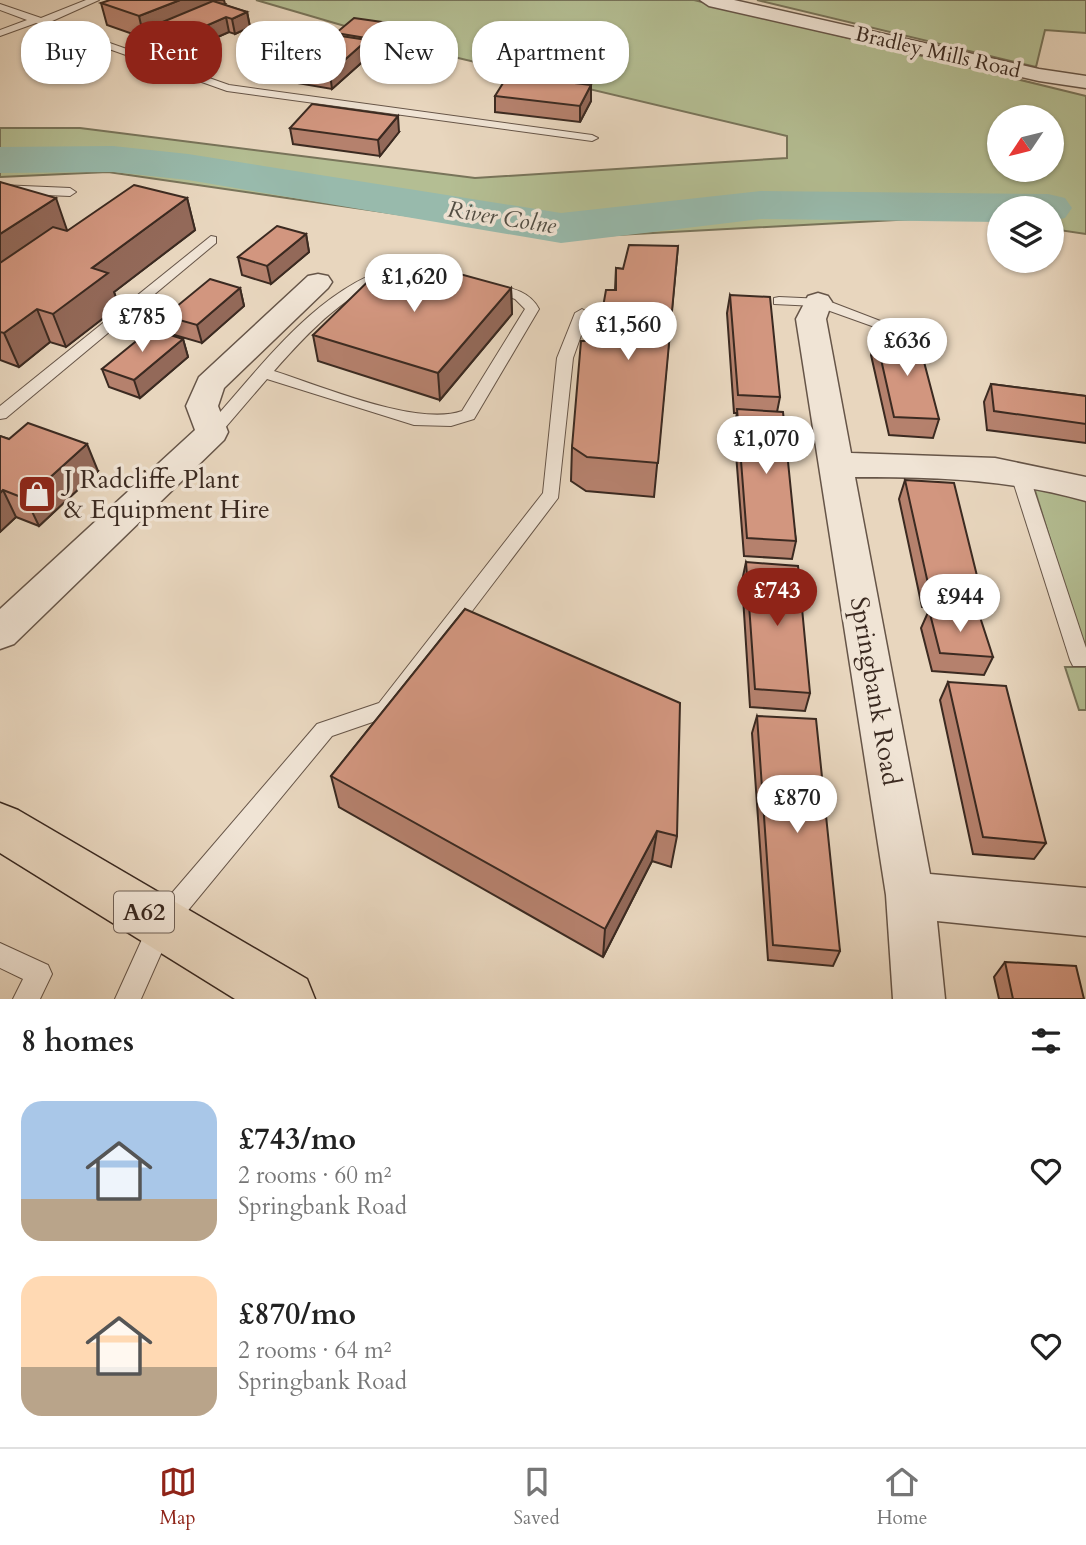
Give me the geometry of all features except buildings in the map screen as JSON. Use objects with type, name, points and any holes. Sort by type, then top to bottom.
[{"type":"main road","name":"A62","points":[[0,826],[286,999]]},
{"type":"street","name":"Bradley Mills Road","points":[[709,0],[1039,75],[1086,82]]},
{"type":"street","points":[[1039,75],[1086,65]]},
{"type":"street","points":[[0,633],[212,432],[202,407],[211,384],[318,282]]},
{"type":"street","name":"Springbank Road","points":[[818,302],[811,319],[910,895],[919,999]]},
{"type":"street","points":[[837,465],[959,467],[1020,475],[1086,489]]},
{"type":"street","points":[[910,895],[1086,912]]},
{"type":"lane","points":[[0,7],[39,21],[94,0]]},
{"type":"lane","points":[[0,33],[21,27]]},
{"type":"lane","points":[[111,47],[228,88],[592,138]]},
{"type":"lane","points":[[0,189],[70,192]]},
{"type":"lane","points":[[0,414],[211,240]]},
{"type":"lane","points":[[212,432],[266,374],[281,352],[362,282],[391,270],[418,269]]},
{"type":"lane","points":[[266,374],[415,420],[451,421],[468,415],[532,309],[522,296],[481,285]]},
{"type":"lane","points":[[779,301],[818,302],[902,332]]},
{"type":"lane","points":[[128,999],[162,923],[325,730],[386,709],[552,494],[565,358],[582,313]]},
{"type":"lane","points":[[0,392],[19,399]]},
{"type":"lane","points":[[1020,475],[1080,660]]},
{"type":"lane","points":[[0,955],[39,974],[26,999]]},
{"type":"green space","points":[[256,0],[694,0],[1086,96],[1086,234],[1064,231],[1064,196],[987,196],[987,219],[970,216],[561,238],[108,172],[0,177],[0,128],[80,128],[475,178],[787,158],[787,136],[568,84],[629,84],[629,21],[472,21],[472,61],[458,58],[458,21],[360,21],[360,30],[346,26],[346,21],[328,21]]},
{"type":"green space","points":[[757,0],[1086,0],[1086,33],[1045,30],[1036,67]]},
{"type":"green space","points":[[1033,484],[1086,496],[1086,657]]},
{"type":"green space","points":[[1065,667],[1086,667],[1086,710],[1079,710]]},
{"type":"waterway","name":"River Colne","points":[[0,160],[113,159],[188,167],[561,228],[761,205],[987,207]]},
{"type":"place","name":"J Radcliffe Plant & Equipment Hire","points":[[37,494]]}]
